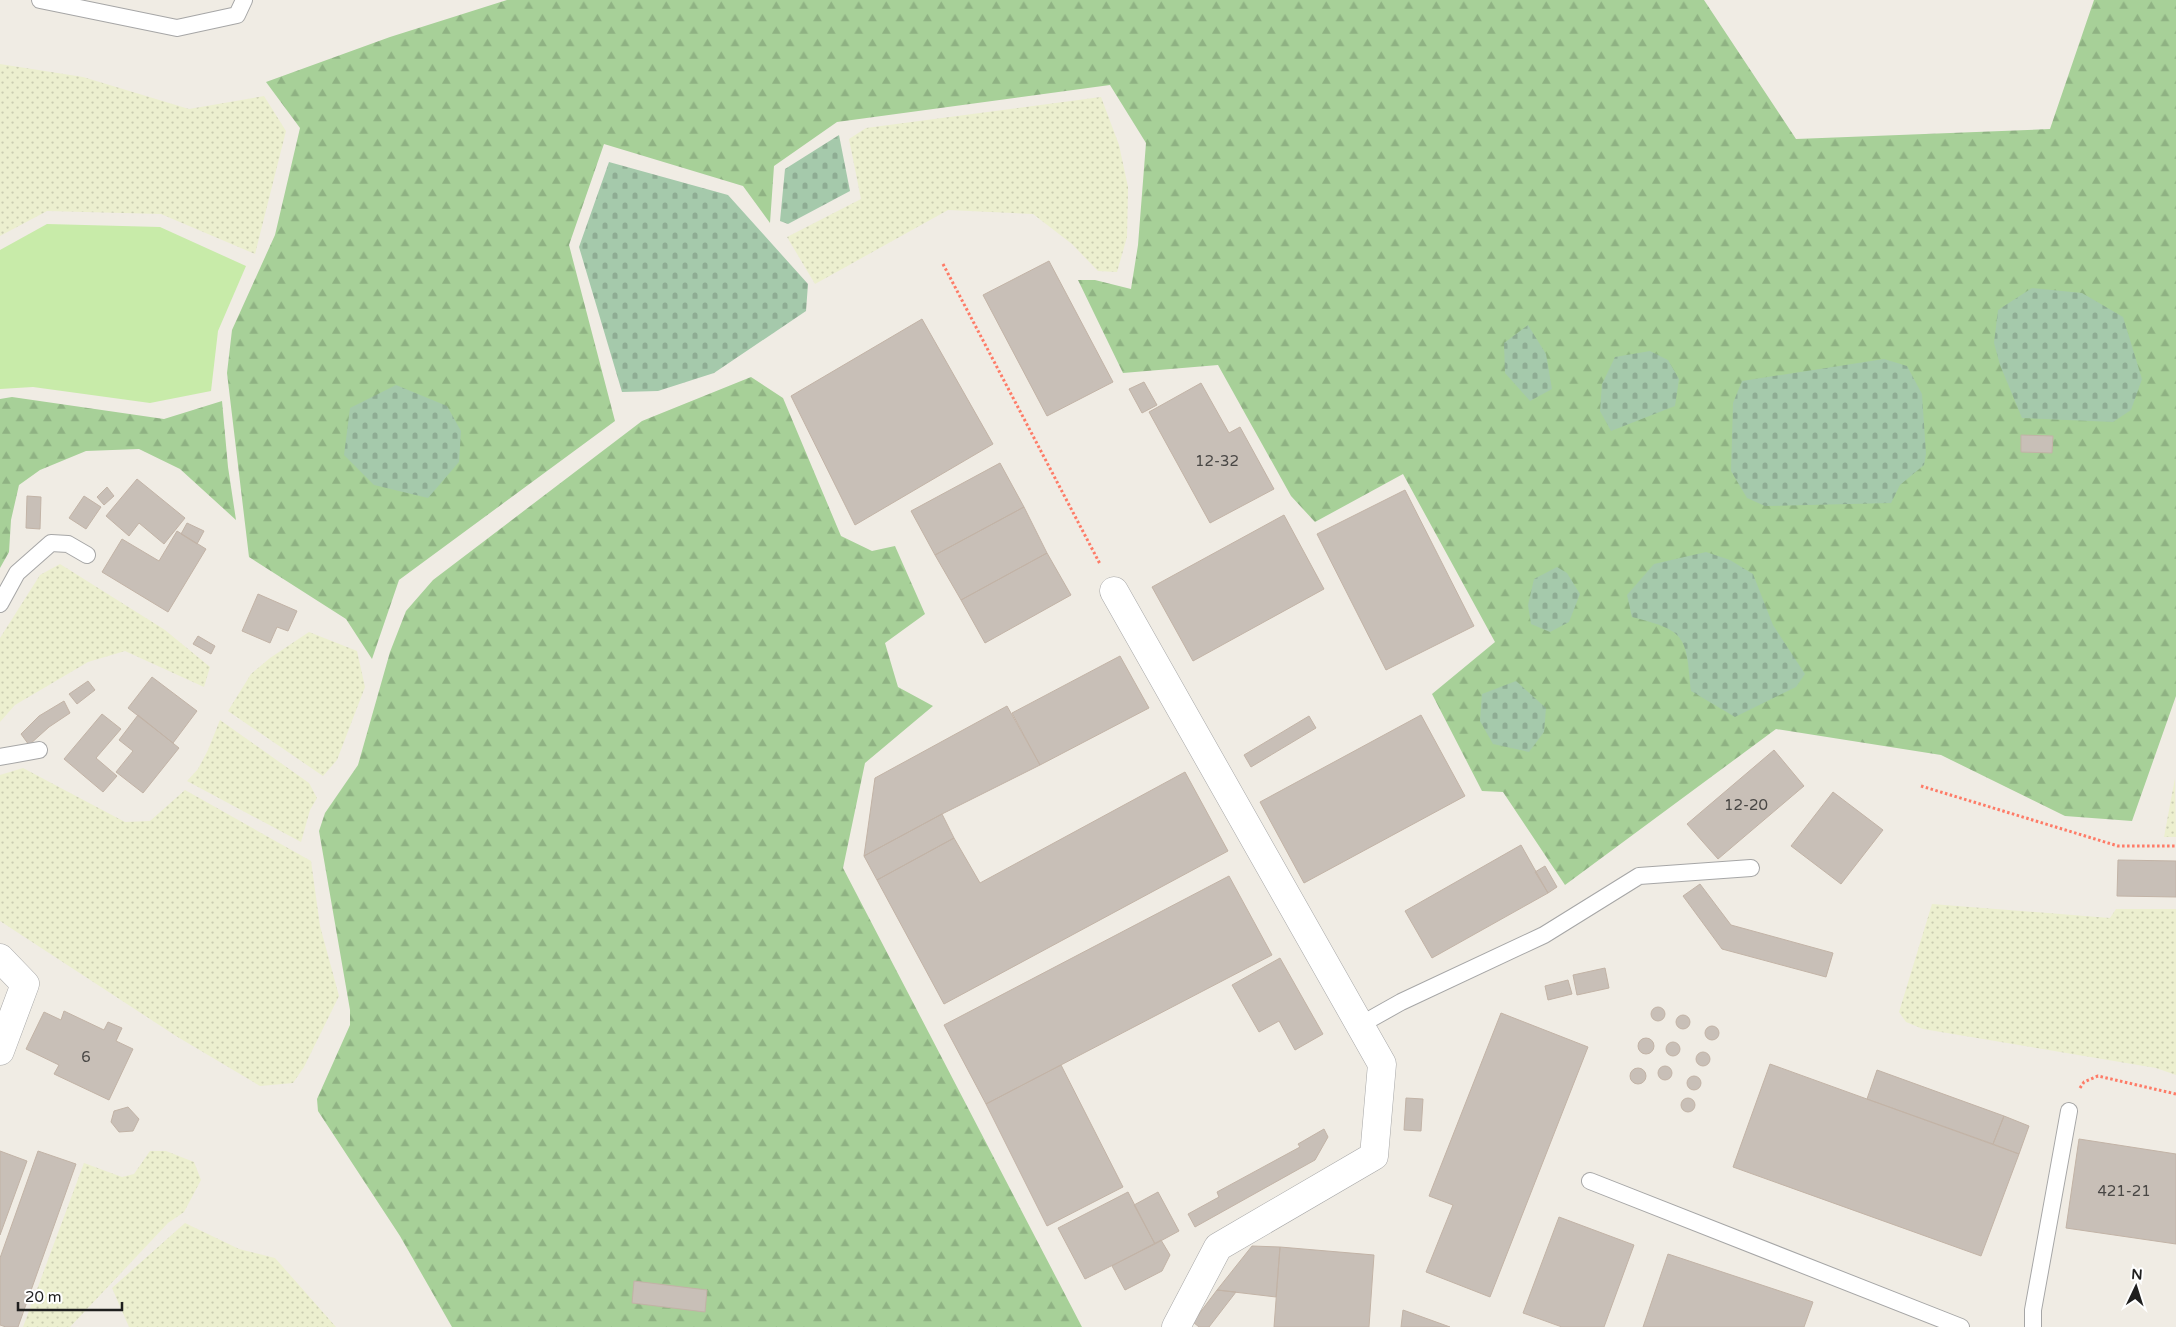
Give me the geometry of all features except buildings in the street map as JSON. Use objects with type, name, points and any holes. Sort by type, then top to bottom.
[{"type":"street","points":[[1114,591],[1382,1064],[1374,1156],[1218,1248],[1176,1327]]},
{"type":"street","points":[[0,958],[25,984],[0,1051]]},
{"type":"lane","points":[[40,0],[177,28],[237,15],[244,0]]},
{"type":"lane","points":[[0,604],[17,573],[51,543],[68,544],[87,555]]},
{"type":"lane","points":[[0,758],[39,750]]},
{"type":"lane","points":[[1360,1025],[1401,1002],[1544,935],[1639,876],[1751,868]]},
{"type":"lane","points":[[2033,1327],[2033,1310],[2069,1111]]},
{"type":"lane","points":[[1590,1182],[1961,1327]]},
{"type":"path","points":[[943,264],[1114,591]]},
{"type":"path","points":[[1921,786],[2118,846],[2176,846]]},
{"type":"path","points":[[2069,1111],[2084,1082],[2098,1076],[2176,1094]]},
{"type":"green space","points":[[507,0],[1704,0],[1796,139],[2050,129],[2094,0],[2176,0],[2176,696],[2132,821],[2065,816],[1941,755],[1776,729],[1565,885],[1503,792],[1482,791],[1432,694],[1495,642],[1403,474],[1315,522],[1291,496],[1218,365],[1123,373],[1078,280],[1095,280],[1131,289],[1138,245],[1146,143],[1110,85],[837,122],[774,166],[770,223],[743,186],[604,144],[569,245],[615,421],[399,580],[372,659],[346,619],[249,557],[227,373],[232,330],[275,235],[300,128],[266,82],[390,37]]},
{"type":"green space","points":[[0,64],[83,77],[189,109],[264,96],[286,131],[255,254],[161,214],[47,211],[0,236]]},
{"type":"green space","points":[[1101,97],[1119,145],[1128,187],[1127,237],[1117,272],[1098,271],[1072,244],[1033,214],[948,210],[815,284],[787,237],[861,199],[849,139],[866,128]]},
{"type":"green space","points":[[839,135],[850,191],[788,224],[780,221],[785,169]]},
{"type":"green space","points":[[609,162],[728,195],[808,284],[806,311],[714,373],[658,391],[622,392],[579,247]]},
{"type":"green space","points":[[47,224],[160,227],[246,266],[218,331],[211,391],[150,403],[33,387],[0,389],[0,250]]},
{"type":"green space","points":[[2032,288],[2082,293],[2123,317],[2142,379],[2131,410],[2113,422],[2022,418],[2000,365],[1994,343],[1998,310]]},
{"type":"green space","points":[[1528,325],[1546,354],[1552,389],[1530,401],[1505,373],[1504,343]]},
{"type":"green space","points":[[1650,351],[1668,360],[1679,379],[1675,406],[1611,431],[1600,411],[1602,384],[1615,357]]},
{"type":"green space","points":[[1884,359],[1907,366],[1922,394],[1926,454],[1924,465],[1900,485],[1891,503],[1765,506],[1747,498],[1731,471],[1733,403],[1742,381]]},
{"type":"green space","points":[[751,377],[783,398],[841,536],[872,551],[895,546],[925,614],[885,643],[898,687],[933,706],[865,763],[843,868],[1082,1327],[452,1327],[400,1236],[318,1111],[317,1099],[350,1025],[350,1010],[319,831],[325,813],[358,765],[390,652],[406,611],[433,580],[642,421]]},
{"type":"green space","points":[[396,385],[447,406],[461,431],[459,462],[428,498],[374,485],[344,455],[350,408]]},
{"type":"green space","points":[[12,397],[164,419],[222,401],[228,467],[236,520],[180,469],[139,449],[86,451],[40,470],[19,485],[11,520],[9,552],[0,568],[0,399]]},
{"type":"green space","points":[[1706,552],[1730,560],[1753,574],[1773,625],[1805,674],[1796,687],[1735,717],[1691,691],[1685,647],[1680,639],[1674,632],[1664,627],[1632,617],[1627,595],[1654,564]]},
{"type":"green space","points":[[60,564],[165,630],[210,667],[204,687],[125,651],[88,662],[15,705],[0,722],[0,638],[40,575]]},
{"type":"green space","points":[[1557,567],[1567,573],[1580,594],[1569,622],[1550,632],[1531,624],[1528,605],[1534,579]]},
{"type":"green space","points":[[309,632],[357,651],[365,687],[337,760],[323,776],[228,711],[251,674],[270,658]]},
{"type":"green space","points":[[1516,681],[1546,708],[1544,732],[1529,752],[1493,744],[1480,721],[1482,694]]},
{"type":"green space","points":[[220,720],[309,783],[317,798],[310,810],[301,842],[187,781],[198,769]]},
{"type":"green space","points":[[23,768],[125,822],[150,821],[185,790],[311,861],[320,926],[339,996],[304,1067],[293,1083],[260,1086],[176,1036],[0,921],[0,775]]},
{"type":"green space","points":[[2175,778],[2176,837],[2164,837]]},
{"type":"green space","points":[[1932,904],[2110,918],[2116,909],[2176,909],[2176,1075],[2156,1068],[1923,1029],[1906,1022],[1899,1012]]},
{"type":"green space","points":[[150,1151],[166,1151],[194,1162],[201,1180],[184,1212],[168,1223],[70,1327],[23,1327],[84,1163],[122,1177],[134,1174]]},
{"type":"green space","points":[[185,1223],[239,1249],[275,1258],[336,1327],[129,1327],[112,1288]]}]
